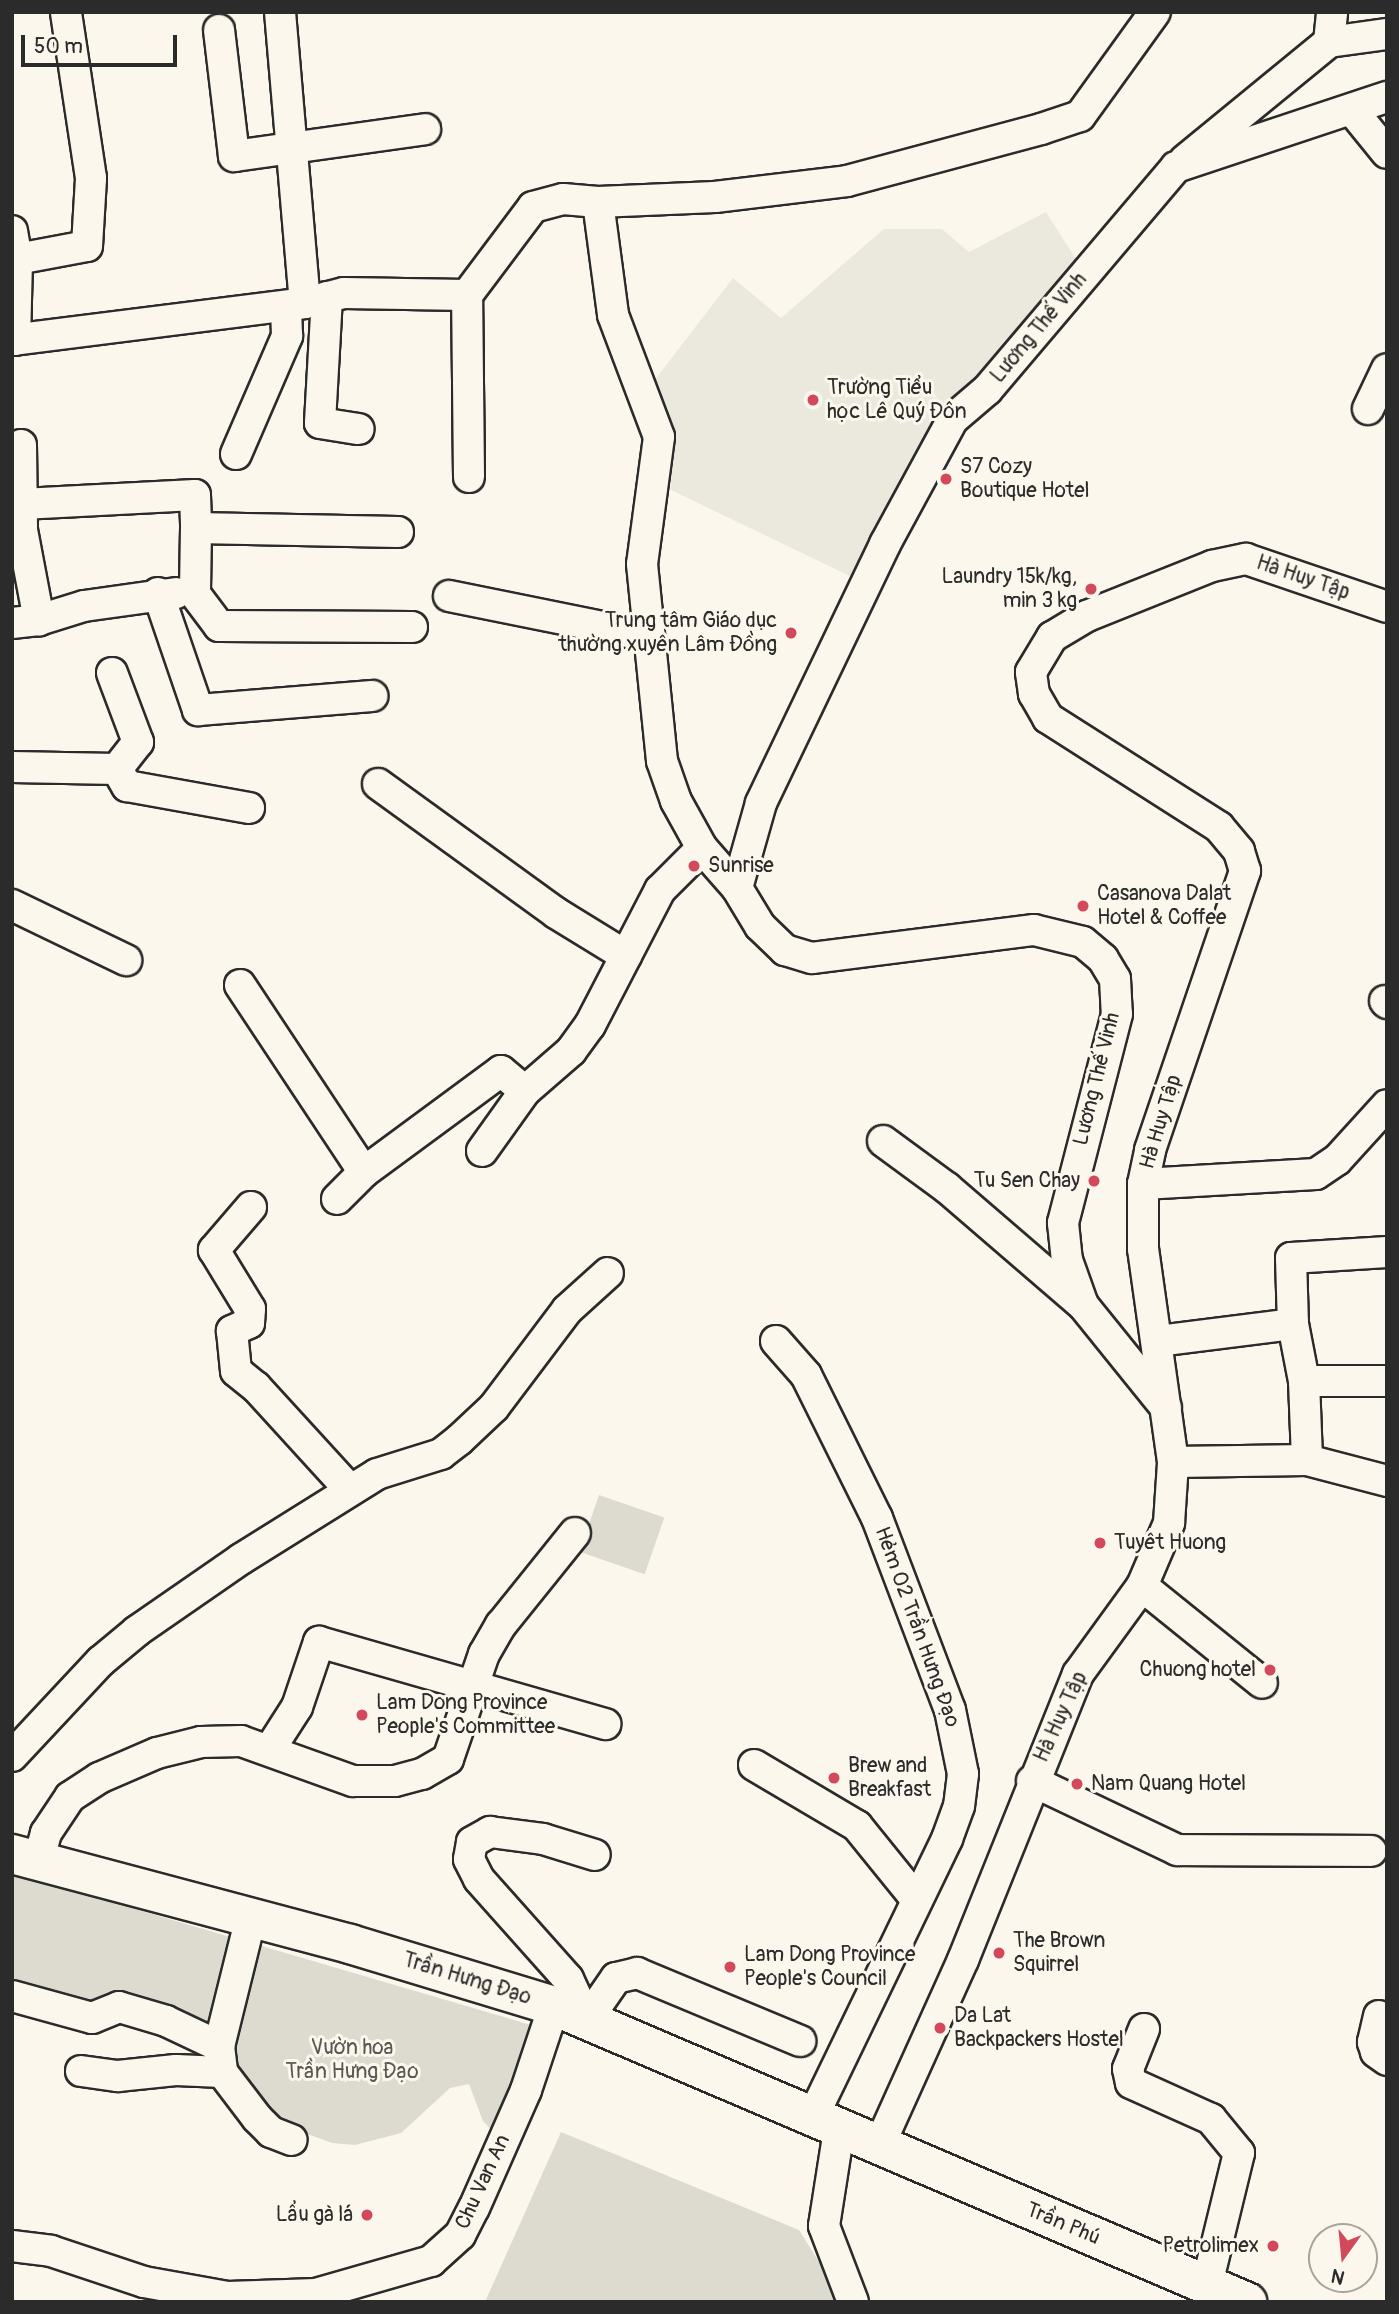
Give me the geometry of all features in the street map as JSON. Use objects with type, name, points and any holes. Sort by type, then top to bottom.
[{"type":"main road","name":"Trần Hưng Đạo","points":[[21,1852],[251,1917],[571,2013],[879,2146]]},
{"type":"main road","name":"Trần Phú","points":[[879,2146],[1247,2302]]},
{"type":"street","points":[[66,12],[91,178],[87,246],[14,250],[13,340],[306,302],[344,293],[467,295]]},
{"type":"street","points":[[280,12],[306,302],[320,423],[359,429]]},
{"type":"street","points":[[469,477],[467,295],[533,207],[562,198],[598,202],[715,197],[847,181],[1041,129],[1080,116],[1155,12]]},
{"type":"street","points":[[1332,12],[1329,42],[1387,34]]},
{"type":"street","points":[[219,30],[234,156],[425,129]]},
{"type":"street","name":"Lương Thế Vinh","points":[[737,888],[761,803],[935,446],[953,419],[987,390],[1177,167],[1329,42]]},
{"type":"street","points":[[1177,167],[1387,97]]},
{"type":"street","points":[[1352,110],[1387,153]]},
{"type":"street","name":"Lương Thế Vinh","points":[[598,202],[613,315],[659,437],[643,542],[644,597],[662,761],[676,801],[702,848],[737,888],[760,926],[785,950],[812,958],[1034,930],[1083,942],[1104,959],[1115,979],[1117,1014],[1063,1223],[1067,1260],[1083,1305],[1166,1409]]},
{"type":"street","points":[[236,454],[287,336],[306,302]]},
{"type":"street","points":[[1368,410],[1387,369]]},
{"type":"street","points":[[21,445],[19,518],[26,622],[84,606],[158,593],[195,594]]},
{"type":"street","points":[[19,518],[195,495],[195,594],[219,626],[412,627]]},
{"type":"street","points":[[196,528],[398,532]]},
{"type":"street","name":"Hà Huy Tập","points":[[879,2146],[963,1960],[1032,1781],[1078,1674],[1142,1586],[1169,1523],[1173,1462],[1158,1340],[1143,1249],[1143,1184],[1150,1150],[1245,871],[1239,851],[1219,827],[1048,718],[1034,694],[1031,672],[1036,656],[1052,637],[1087,616],[1212,566],[1246,559],[1387,607]]},
{"type":"street","points":[[158,593],[198,710],[372,696]]},
{"type":"street","points":[[449,597],[648,636]]},
{"type":"street","points":[[112,673],[138,742],[117,769]]},
{"type":"street","points":[[12,767],[117,769]]},
{"type":"street","points":[[117,769],[127,786],[250,808]]},
{"type":"street","points":[[377,785],[556,913],[626,956]]},
{"type":"street","points":[[482,1151],[525,1091],[571,1051],[626,956],[660,890],[702,848]]},
{"type":"street","points":[[12,905],[126,960]]},
{"type":"street","points":[[240,985],[364,1172]]},
{"type":"street","points":[[337,1199],[364,1172],[501,1071],[525,1091]]},
{"type":"street","points":[[1143,1184],[1316,1174],[1337,1160],[1387,1105]]},
{"type":"street","points":[[883,1141],[947,1188],[1083,1305]]},
{"type":"street","points":[[251,1208],[214,1250],[250,1308],[249,1323],[232,1331],[236,1371],[256,1387],[350,1490]]},
{"type":"street","points":[[1307,1460],[1304,1381],[1293,1324],[1291,1258],[1387,1252]]},
{"type":"street","points":[[12,1756],[101,1661],[129,1638],[242,1559],[350,1490],[377,1474],[441,1454],[459,1440],[494,1407],[567,1310],[608,1273]]},
{"type":"street","points":[[1158,1340],[1293,1324]]},
{"type":"street","name":"Hẻm 02 Trần Hưng Đạo","points":[[776,1341],[806,1375],[877,1518],[960,1748],[959,1806],[917,1900],[826,2124],[824,2226],[853,2302]]},
{"type":"street","points":[[1304,1381],[1387,1381]]},
{"type":"street","points":[[1173,1462],[1307,1460],[1387,1481]]},
{"type":"street","points":[[21,1852],[46,1833],[62,1807],[99,1778],[158,1753],[201,1742],[242,1741],[270,1749],[305,1767],[353,1781],[395,1781],[422,1774],[449,1759],[484,1654],[500,1625],[575,1532]]},
{"type":"street","points":[[1142,1586],[1262,1684]]},
{"type":"street","points":[[270,1749],[297,1707],[319,1643],[605,1724]]},
{"type":"street","points":[[754,1765],[857,1826],[917,1900]]},
{"type":"street","points":[[1032,1781],[1177,1850],[1371,1851]]},
{"type":"street","points":[[571,2013],[568,1979],[479,1879],[469,1859],[472,1842],[489,1832],[543,1839],[595,1855]]},
{"type":"street","points":[[221,2059],[251,1917]]},
{"type":"street","name":"Chu Van An","points":[[12,2246],[51,2251],[144,2282],[228,2297],[316,2294],[431,2261],[460,2235],[526,2090],[571,2013],[617,1978],[637,1973],[800,2041]]},
{"type":"street","points":[[12,1996],[92,2018],[119,2007],[166,2021],[221,2059],[271,2132],[292,2140]]},
{"type":"street","points":[[1379,2016],[1373,2042],[1376,2052],[1387,2060]]},
{"type":"street","points":[[1143,2029],[1128,2069],[1131,2082],[1211,2119],[1239,2153],[1207,2284]]},
{"type":"street","points":[[81,2071],[118,2076],[176,2070],[221,2059]]},
{"type":"shaded area","name":"Trường Tiểu học Lê Quý Đôn","points":[[1046,212],[1081,267],[980,385],[856,579],[671,490],[672,425],[654,381],[733,278],[781,318],[884,229],[942,229],[969,252]]},
{"type":"green space","points":[[599,1495],[664,1517],[645,1574],[579,1552]]},
{"type":"green space","name":"Vườn hoa Trần Hưng Đạo","points":[[12,1873],[531,2025],[539,2032],[496,2135],[483,2121],[469,2084],[450,2088],[401,2133],[355,2145],[332,2143],[283,2125],[210,2029],[93,2011],[12,1990]]},
{"type":"green space","points":[[561,2132],[799,2230],[844,2302],[485,2302]]},
{"type":"place","name":"Trường Tiểu học Lê Quý Đôn","points":[[813,400]]},
{"type":"place","name":"S7 Cozy Boutique Hotel","points":[[946,479]]},
{"type":"place","name":"Laundry 15k/kg, min 3 kg","points":[[1091,589]]},
{"type":"place","name":"Trung tâm Giáo dục thường xuyên Lâm Đồng","points":[[791,633]]},
{"type":"place","name":"Sunrise","points":[[694,866]]},
{"type":"place","name":"Casanova Dalat Hotel & Coffee","points":[[1083,906]]},
{"type":"place","name":"Tu Sen Chay","points":[[1094,1181]]},
{"type":"place","name":"Tuyêt Huong","points":[[1100,1543]]},
{"type":"place","name":"Chuong hotel","points":[[1270,1670]]},
{"type":"place","name":"Lam Dong Province People's Committee","points":[[362,1715]]},
{"type":"place","name":"Brew and Breakfast","points":[[834,1778]]},
{"type":"place","name":"Nam Quang Hotel","points":[[1077,1784]]},
{"type":"place","name":"The Brown Squirrel","points":[[999,1953]]},
{"type":"place","name":"Lam Dong Province People's Council","points":[[730,1967]]},
{"type":"place","name":"Da Lat Backpackers Hostel","points":[[940,2028]]},
{"type":"place","name":"Lẩu gà lá","points":[[367,2215]]},
{"type":"place","name":"Petrolimex","points":[[1273,2246]]}]
